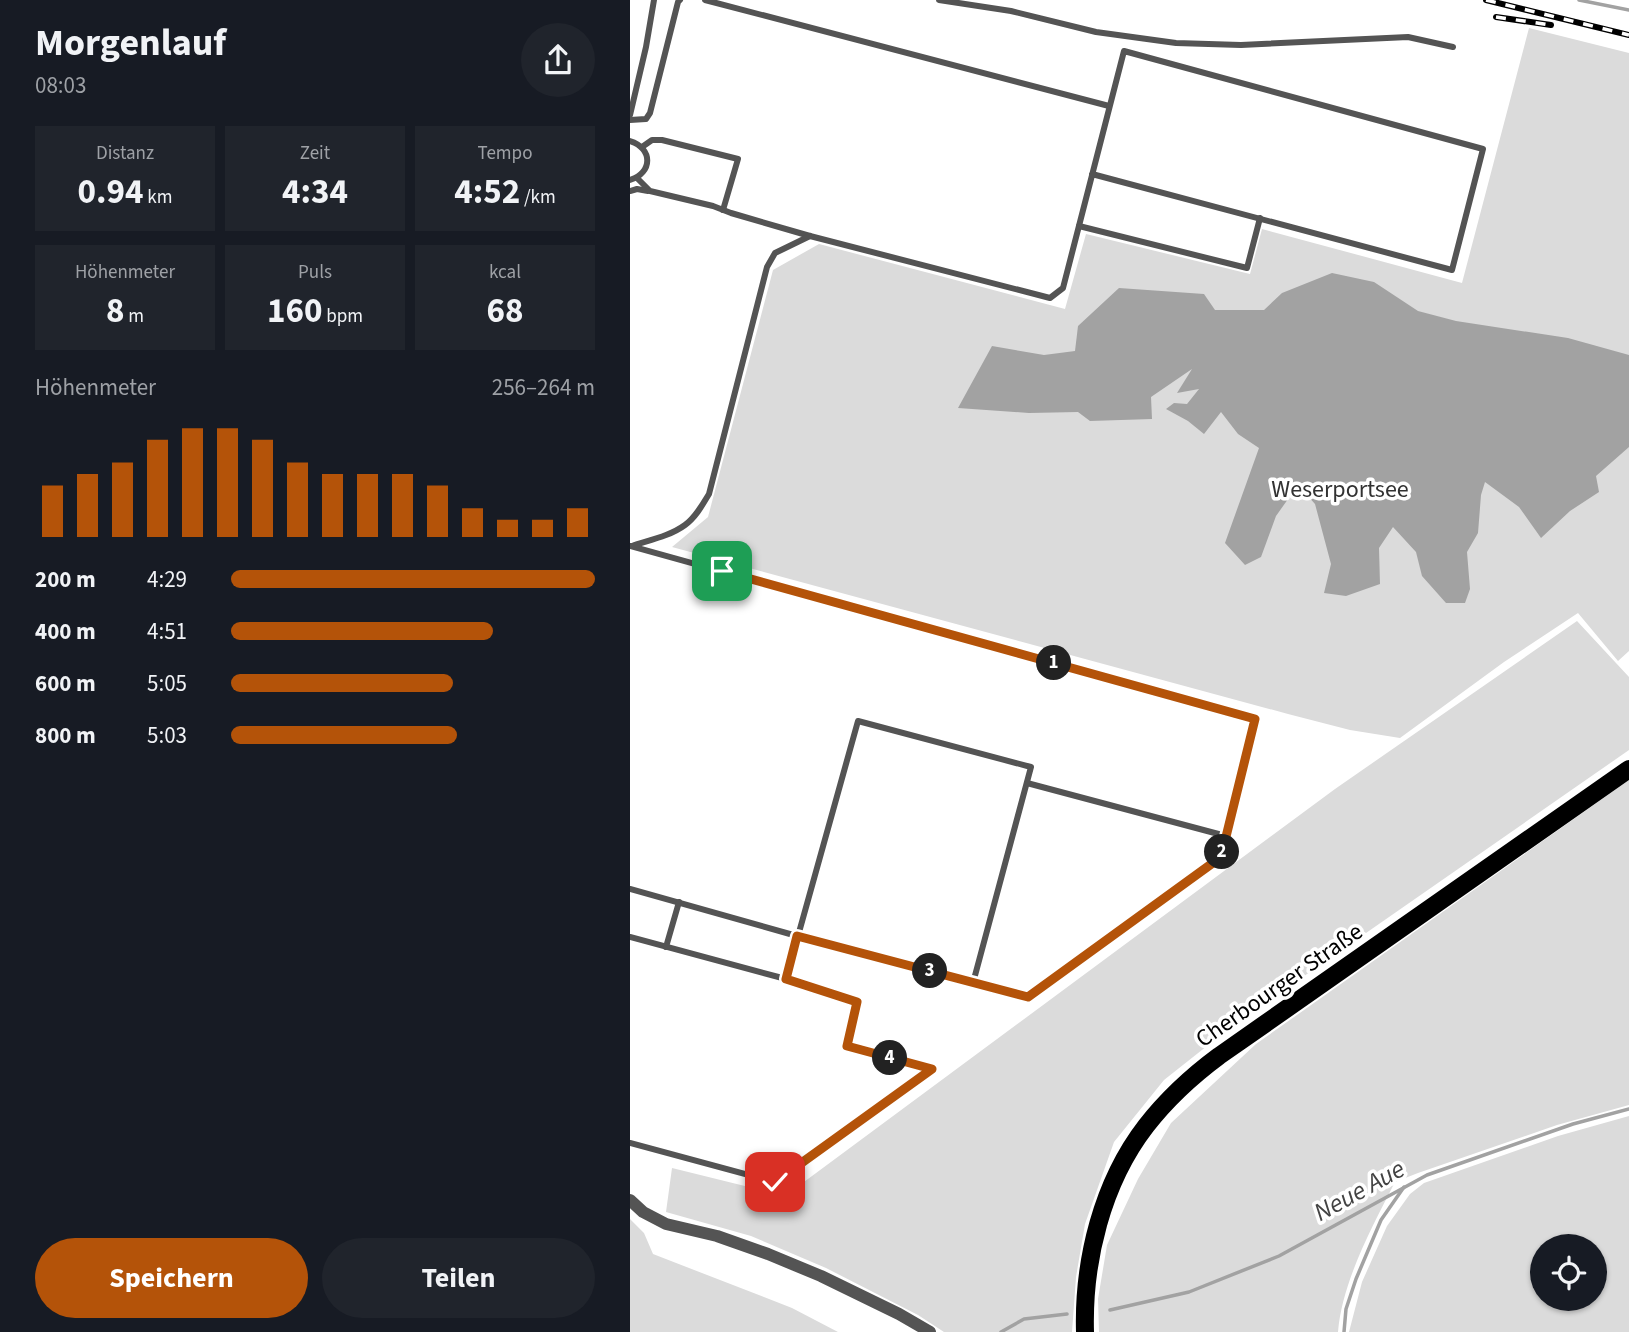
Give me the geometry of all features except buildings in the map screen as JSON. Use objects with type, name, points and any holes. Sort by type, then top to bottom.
[{"type":"main road","name":"Cherbourger Straße","points":[[1085,1332],[1088,1269],[1100,1218],[1118,1172],[1131,1148],[1145,1126],[1176,1092],[1219,1056],[1629,769]]},
{"type":"street","points":[[630,1200],[643,1212],[666,1224],[717,1236],[768,1254],[821,1276],[930,1332]]},
{"type":"lane","points":[[654,0],[630,118],[646,119],[650,113],[680,0]]},
{"type":"lane","points":[[705,0],[1109,106]]},
{"type":"lane","points":[[939,0],[1011,11],[1096,32],[1176,43],[1241,45],[1408,37],[1453,47]]},
{"type":"lane","points":[[630,191],[650,191],[713,206],[810,236],[1050,298],[1062,288],[1124,51],[1483,149],[1452,270],[1092,174]]},
{"type":"lane","points":[[642,147],[652,140],[662,139],[738,159],[723,210]]},
{"type":"lane","points":[[630,141],[642,147],[647,164],[642,174],[634,179],[650,191]]},
{"type":"lane","points":[[1079,226],[1247,268],[1260,218]]},
{"type":"lane","points":[[631,546],[667,534],[686,524],[709,494],[766,267],[775,253],[810,236]]},
{"type":"lane","points":[[630,889],[1028,997],[1221,857],[1255,719],[631,546]]},
{"type":"lane","points":[[786,979],[858,721],[1031,767],[973,983]]},
{"type":"lane","points":[[1027,783],[1226,836]]},
{"type":"lane","points":[[666,947],[679,902]]},
{"type":"lane","points":[[630,937],[786,979],[857,1002],[847,1046],[932,1069],[775,1182],[630,1143]]},
{"type":"green space","name":"Weserportsee","points":[[1529,28],[1629,53],[1629,651],[1618,661],[1578,613],[1504,662],[1400,738],[1350,730],[1288,714],[672,547],[708,517],[773,270],[819,244],[1065,309],[1086,234],[1250,274],[1262,229],[1462,283]]},
{"type":"green space","points":[[1577,621],[1629,677],[1629,750],[1231,1027],[1164,1080],[1114,1142],[1085,1224],[1076,1277],[1072,1332],[944,1332],[918,1315],[826,1268],[751,1236],[666,1212],[672,1168],[785,1196],[1335,789]]},
{"type":"green space","points":[[1629,780],[1629,1105],[1557,1125],[1395,1182],[1352,1274],[1345,1294],[1338,1332],[1099,1332],[1098,1299],[1107,1245],[1138,1179],[1171,1123],[1256,1044]]},
{"type":"green space","points":[[1629,1116],[1629,1332],[1349,1332],[1362,1282],[1387,1226],[1410,1194],[1424,1183],[1558,1136]]},
{"type":"green space","points":[[630,1219],[644,1233],[653,1254],[792,1308],[838,1332],[630,1332]]},
{"type":"shaded area","name":"Weserportsee","points":[[1332,273],[1374,282],[1418,311],[1456,321],[1568,338],[1629,355],[1629,447],[1596,476],[1599,492],[1570,511],[1541,538],[1519,507],[1485,482],[1481,495],[1478,533],[1467,552],[1470,589],[1465,603],[1446,603],[1422,576],[1416,552],[1393,527],[1379,548],[1380,584],[1346,596],[1324,593],[1331,564],[1315,504],[1298,485],[1276,516],[1261,557],[1245,565],[1225,543],[1259,448],[1238,434],[1221,412],[1204,434],[1166,409],[1174,403],[1187,404],[1199,389],[1177,393],[1192,369],[1151,397],[1152,419],[1090,421],[1078,412],[1029,413],[958,408],[992,346],[1044,355],[1075,351],[1078,326],[1119,288],[1204,294],[1215,310],[1264,310],[1282,293]]},
{"type":"waterway","points":[[1579,0],[1629,10]]},
{"type":"waterway","name":"Neue Aue","points":[[1110,1310],[1189,1292],[1279,1256],[1427,1175],[1573,1124],[1629,1109]]},
{"type":"waterway","points":[[1344,1332],[1346,1309],[1356,1279],[1381,1220],[1404,1187]]},
{"type":"waterway","name":"Neue Aue","points":[[1001,1332],[1024,1319],[1067,1314]]},
{"type":"railway","points":[[1486,0],[1629,35]]},
{"type":"railway","points":[[1496,17],[1551,25]]},
{"type":"route","points":[[722,571],[1255,719],[1221,857],[1028,997],[797,936],[786,979],[857,1002],[847,1046],[932,1069],[775,1182]]}]
